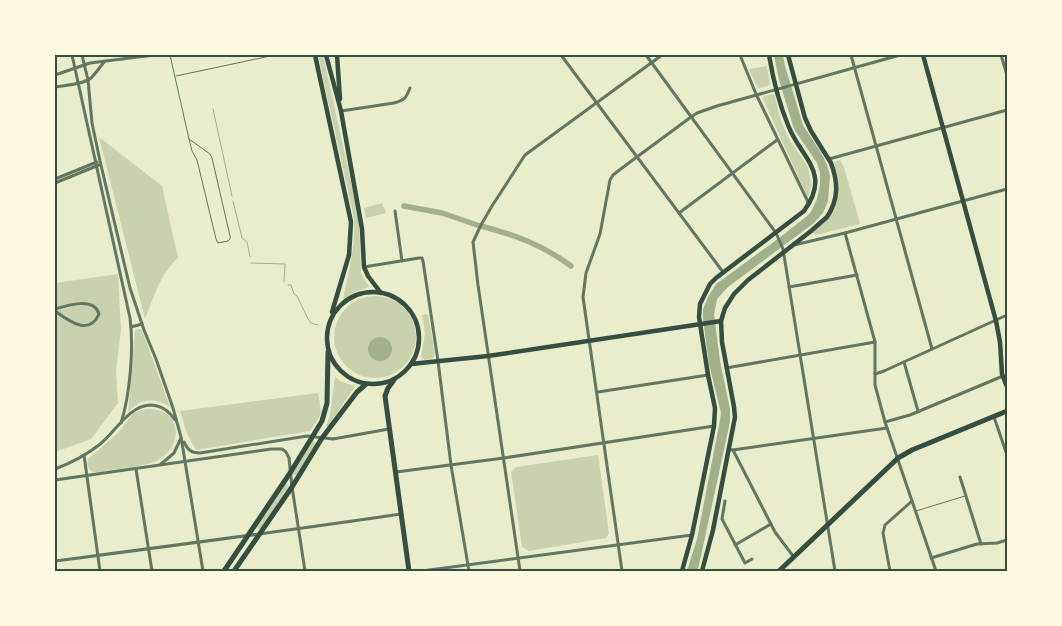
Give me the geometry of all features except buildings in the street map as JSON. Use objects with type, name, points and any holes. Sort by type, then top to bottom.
[{"type":"main road","points":[[316,55],[351,222],[349,255],[327,330],[326,344],[337,369],[353,380],[376,385],[394,380]]},
{"type":"main road","points":[[326,55],[341,111],[362,229],[364,267],[368,276],[381,293]]},
{"type":"main road","points":[[338,55],[341,111]]},
{"type":"main road","points":[[682,571],[692,534],[714,426],[715,408],[708,375],[700,304],[710,284],[723,272],[804,211],[812,199],[815,186],[813,168],[788,126],[769,55]]},
{"type":"main road","points":[[702,571],[731,450],[735,417],[718,322],[724,308],[734,294],[783,250],[791,246],[827,216],[834,204],[836,183],[833,168],[808,125],[794,84],[788,55]]},
{"type":"main road","points":[[923,55],[996,321],[1000,342],[1002,376],[1007,388]]},
{"type":"main road","points":[[330,320],[337,309],[346,301],[357,295],[369,292],[381,293],[401,301],[414,317],[418,327],[418,348],[411,364],[404,373],[394,380],[388,388],[386,396],[389,429],[410,571]]},
{"type":"main road","points":[[411,364],[488,356],[718,322]]},
{"type":"main road","points":[[224,571],[290,473],[322,421],[326,410],[328,352]]},
{"type":"main road","points":[[234,571],[292,487],[322,438],[357,392],[366,384]]},
{"type":"main road","points":[[778,571],[898,458],[912,450],[1007,412]]},
{"type":"street","points":[[72,55],[130,288],[156,359],[181,437],[203,571]]},
{"type":"street","points":[[82,55],[88,80],[98,164],[131,327],[125,411],[121,423]]},
{"type":"street","points":[[55,74],[84,64],[154,55]]},
{"type":"street","points":[[561,55],[723,272]]},
{"type":"street","points":[[646,55],[779,239],[790,286],[835,571]]},
{"type":"street","points":[[520,571],[473,242],[492,206],[525,155],[662,55]]},
{"type":"street","points":[[740,55],[777,140],[809,204]]},
{"type":"street","points":[[851,55],[932,349]]},
{"type":"street","points":[[622,571],[583,297],[586,272],[600,234],[610,180],[637,157],[697,113],[756,94],[900,55]]},
{"type":"street","points":[[1001,55],[1007,75]]},
{"type":"street","points":[[55,87],[88,80],[104,61]]},
{"type":"street","points":[[341,111],[403,101],[410,88]]},
{"type":"street","points":[[829,159],[1007,110]]},
{"type":"street","points":[[679,214],[777,140]]},
{"type":"street","points":[[55,178],[98,164]]},
{"type":"street","points":[[55,183],[98,164]]},
{"type":"street","points":[[791,246],[1007,189]]},
{"type":"street","points":[[395,211],[402,261]]},
{"type":"street","points":[[845,233],[875,342],[876,385],[885,422],[936,571]]},
{"type":"street","points":[[55,234],[55,248]]},
{"type":"street","points":[[364,267],[422,258],[469,571]]},
{"type":"street","points":[[790,286],[857,274]]},
{"type":"street","points":[[90,304],[97,309],[99,314],[95,321],[87,326],[82,326],[55,310],[71,305],[90,304]]},
{"type":"street","points":[[875,374],[1007,315]]},
{"type":"street","points":[[131,327],[142,324]]},
{"type":"street","points":[[726,368],[875,342]]},
{"type":"street","points":[[904,362],[918,411]]},
{"type":"street","points":[[1001,367],[1007,364]]},
{"type":"street","points":[[598,392],[708,375]]},
{"type":"street","points":[[885,422],[918,411],[1002,376]]},
{"type":"street","points":[[55,469],[84,456],[100,444],[134,410],[153,405],[165,409],[177,422]]},
{"type":"street","points":[[994,417],[1007,455]]},
{"type":"street","points":[[395,472],[504,458],[714,426]]},
{"type":"street","points":[[793,556],[771,524],[731,450],[887,428]]},
{"type":"street","points":[[181,437],[190,452],[200,453],[307,436],[333,439],[389,429]]},
{"type":"street","points":[[160,465],[174,453],[181,437]]},
{"type":"street","points":[[55,480],[277,448],[282,449],[288,455],[305,571]]},
{"type":"street","points":[[84,456],[100,571]]},
{"type":"street","points":[[136,469],[152,571]]},
{"type":"street","points":[[960,478],[981,544]]},
{"type":"street","points":[[725,501],[722,519],[745,563],[752,559]]},
{"type":"street","points":[[890,571],[883,529],[912,501]]},
{"type":"street","points":[[55,561],[401,514]]},
{"type":"street","points":[[736,545],[771,524]]},
{"type":"street","points":[[422,571],[692,534]]},
{"type":"street","points":[[931,558],[981,544],[1007,540]]},
{"type":"lane","points":[[170,55],[189,140],[192,152],[197,160],[216,239],[218,243],[228,241],[230,236],[212,158],[210,154],[189,140]]},
{"type":"lane","points":[[175,76],[275,55]]},
{"type":"lane","points":[[915,511],[966,495]]},
{"type":"shaded area","points":[[318,55],[323,55],[359,218],[361,273],[369,287],[355,292],[343,300],[353,249],[354,218]]},
{"type":"shaded area","points":[[774,55],[783,55],[803,125],[827,165],[830,176],[828,201],[823,213],[814,223],[728,287],[717,299],[714,314],[720,361],[730,409],[730,422],[699,565],[697,571],[687,571],[697,539],[721,413],[709,364],[703,309],[716,284],[811,212],[817,199],[820,185],[820,173],[817,163],[794,129],[779,80]]},
{"type":"shaded area","points":[[767,66],[770,84],[759,88],[749,69]]},
{"type":"shaded area","points":[[772,94],[775,96],[779,115],[789,139],[808,167],[811,184],[808,198],[763,99],[764,96]]},
{"type":"shaded area","points":[[99,137],[162,186],[178,258],[162,279],[145,319]]},
{"type":"shaded area","points":[[840,160],[844,167],[860,224],[816,235],[813,231],[826,221],[836,204],[838,190],[834,162]]},
{"type":"shaded area","points":[[382,203],[386,213],[366,218],[364,208]]},
{"type":"shaded area","points":[[118,274],[121,329],[116,372],[118,403],[91,439],[55,452],[55,283]]},
{"type":"shaded area","points":[[375,296],[391,299],[404,308],[413,321],[416,337],[413,353],[404,366],[391,375],[375,378],[359,375],[346,366],[337,353],[334,337],[337,321],[346,308],[359,299]]},
{"type":"shaded area","points":[[428,314],[435,354],[433,358],[425,360],[421,357],[425,333],[422,315]]},
{"type":"shaded area","points":[[138,329],[142,330],[170,407],[158,401],[148,400],[137,404],[128,412],[135,331]]},
{"type":"shaded area","points":[[380,337],[389,340],[392,349],[389,358],[380,361],[371,358],[368,349],[371,340]]},
{"type":"shaded area","points":[[335,376],[340,381],[355,386],[328,427],[326,426],[330,415]]},
{"type":"shaded area","points":[[318,393],[320,414],[310,431],[196,450],[187,434],[180,411]]},
{"type":"shaded area","points":[[148,409],[159,410],[167,414],[172,420],[176,436],[168,453],[154,462],[139,466],[98,472],[90,470],[87,464],[88,459],[118,433],[133,413]]},
{"type":"shaded area","points":[[312,440],[317,444],[297,475],[293,475],[291,473]]},
{"type":"shaded area","points":[[598,455],[609,533],[606,538],[529,551],[522,547],[511,472],[516,467]]},
{"type":"shaded area","points":[[285,482],[289,486],[261,529],[258,529],[256,526]]},
{"type":"waterway","points":[[213,109],[232,196]]},
{"type":"waterway","points":[[233,201],[242,238],[247,242],[250,257]]},
{"type":"waterway","points":[[404,206],[442,213],[480,226]]},
{"type":"waterway","points":[[481,226],[528,242],[550,252],[571,266]]},
{"type":"waterway","points":[[251,263],[285,264],[284,282]]},
{"type":"waterway","points":[[288,285],[291,285],[308,319],[311,323],[318,325]]}]
